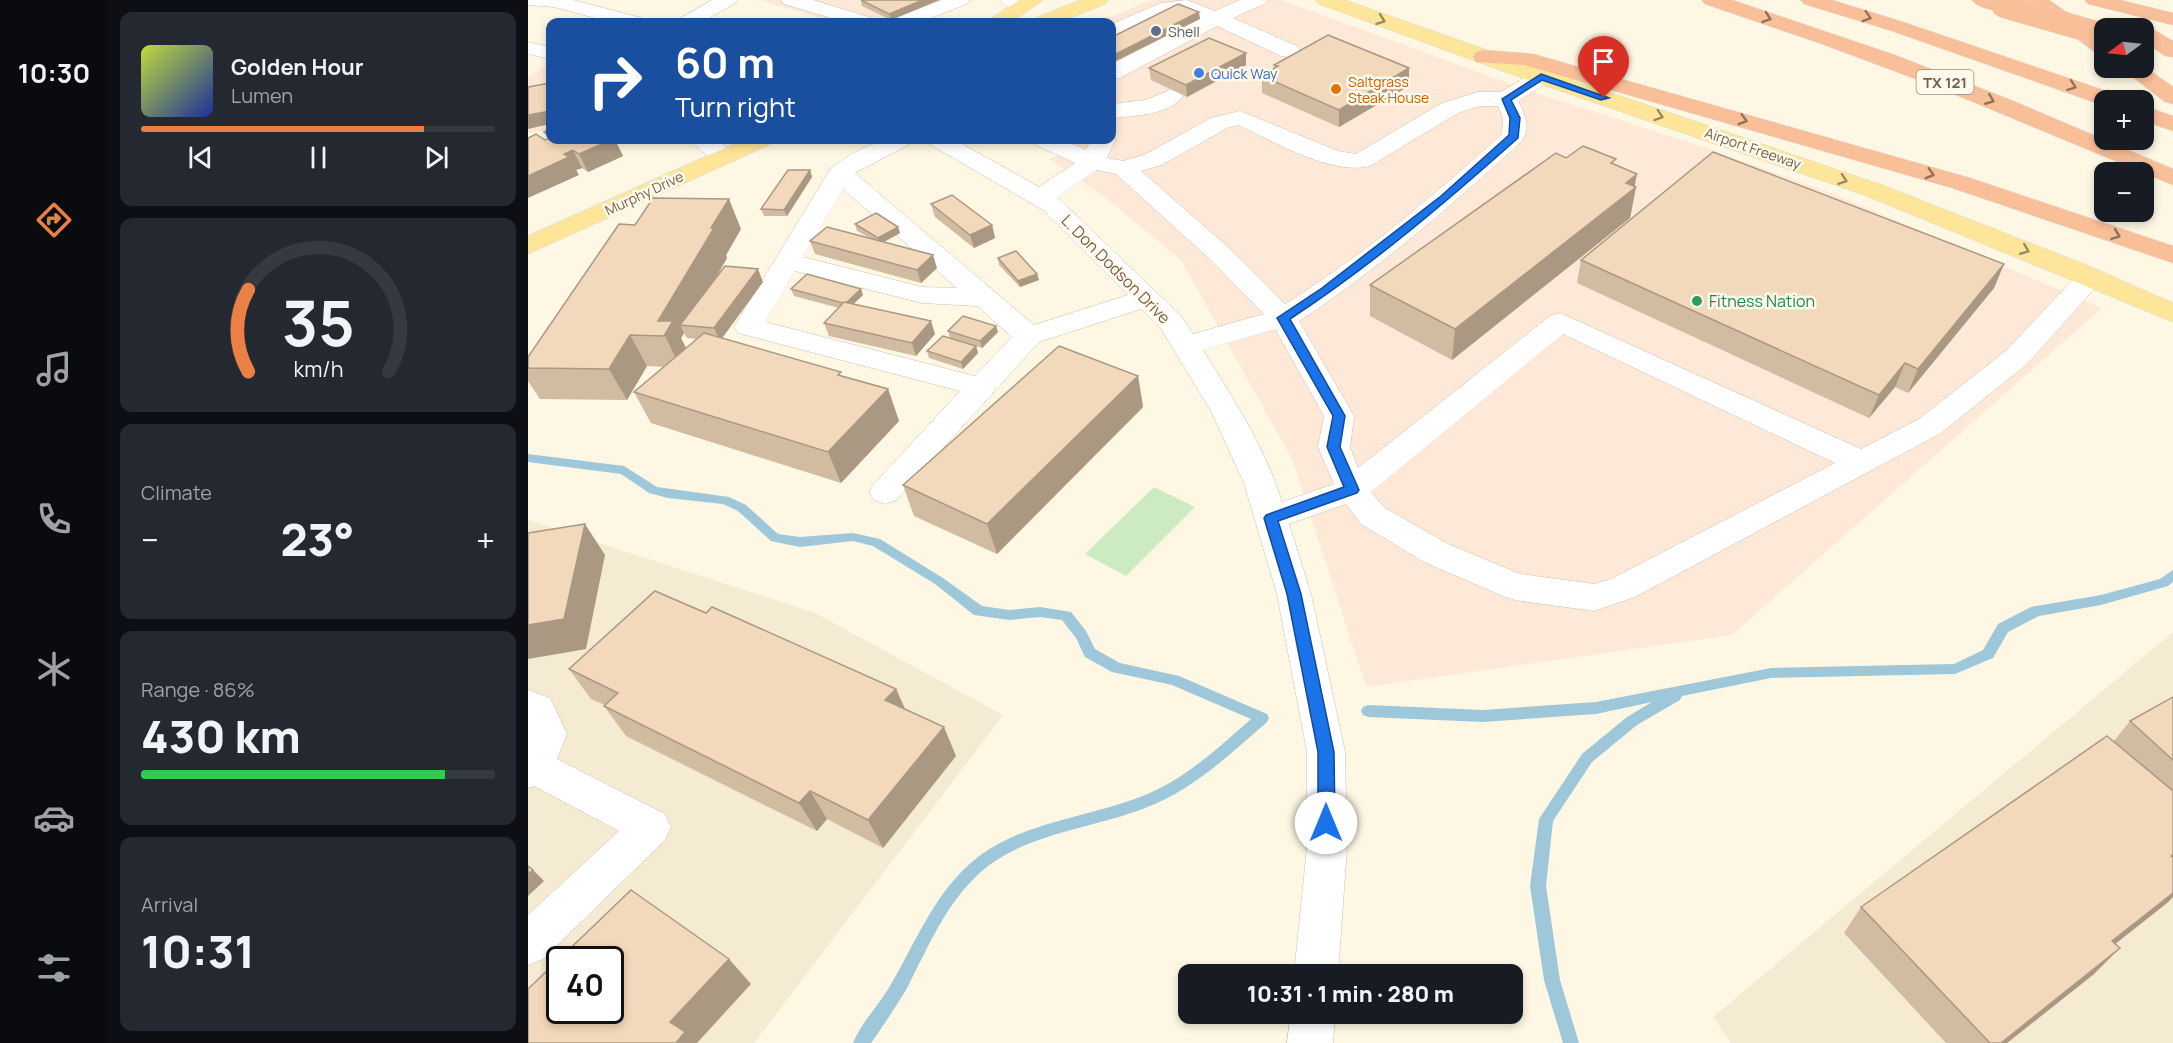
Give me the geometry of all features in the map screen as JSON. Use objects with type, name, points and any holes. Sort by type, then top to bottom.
[{"type":"highway","name":"TX 121","points":[[1712,0],[1858,49],[1983,97],[2173,178]]},
{"type":"highway","points":[[1811,0],[1929,37],[2094,94]]},
{"type":"highway","points":[[1982,0],[2094,32]]},
{"type":"highway","points":[[2036,0],[2094,41]]},
{"type":"highway","points":[[2095,0],[2173,20]]},
{"type":"highway","points":[[2095,0],[2123,18]]},
{"type":"highway","points":[[2167,0],[2173,4]]},
{"type":"highway","points":[[2154,39],[2173,53]]},
{"type":"highway","points":[[2154,49],[2173,53]]},
{"type":"highway","points":[[1484,57],[1525,59],[1961,183],[2173,255]]},
{"type":"highway","points":[[2146,78],[2173,97]]},
{"type":"main road","points":[[1053,18],[1098,0]]},
{"type":"main road","name":"Airport Freeway","points":[[1326,0],[1541,77],[1873,190],[2091,277],[2173,313]]},
{"type":"main road","points":[[1003,18],[1021,2]]},
{"type":"main road","name":"Murphy Drive","points":[[528,246],[751,144]]},
{"type":"street","points":[[534,0],[556,1],[617,18]]},
{"type":"street","points":[[695,18],[727,0]]},
{"type":"street","points":[[791,0],[852,18]]},
{"type":"street","points":[[914,18],[960,0]]},
{"type":"street","points":[[1116,71],[1216,18],[1257,0]]},
{"type":"street","points":[[528,17],[556,1]]},
{"type":"street","points":[[1116,30],[1168,7],[1182,5],[1289,51]]},
{"type":"street","points":[[528,48],[546,52]]},
{"type":"street","points":[[1124,169],[1153,160],[1219,123],[1240,118],[1329,156],[1348,161],[1361,161],[1450,108],[1479,99],[1506,99],[1541,77]]},
{"type":"street","points":[[1116,110],[1151,106],[1172,96]]},
{"type":"street","points":[[1185,345],[1283,318],[1326,291],[1445,198],[1514,136],[1515,118],[1506,99]]},
{"type":"street","points":[[709,144],[724,156]]},
{"type":"street","points":[[892,144],[853,163],[840,173],[748,327],[981,387]]},
{"type":"street","name":"L. Don Dodson Drive","points":[[946,144],[1052,205],[1171,322],[1226,411],[1260,483],[1294,594],[1326,752],[1327,847],[1317,964]]},
{"type":"street","points":[[1064,144],[1098,151],[1124,169],[1221,255],[1283,318],[1339,416],[1334,447],[1352,490],[1373,516],[1436,553],[1515,587],[1594,598],[1623,588],[1930,426],[1985,385],[2017,357],[2091,277]]},
{"type":"street","points":[[1041,198],[1098,151]]},
{"type":"street","points":[[840,173],[1029,336]]},
{"type":"street","points":[[788,261],[921,296],[986,298]]},
{"type":"street","points":[[885,492],[1029,336],[1146,298]]},
{"type":"street","points":[[1271,518],[1352,490],[1560,322],[1862,463]]},
{"type":"street","points":[[528,706],[537,709],[548,734],[531,769],[651,826],[528,944]]},
{"type":"street","points":[[1310,1043],[1312,1024]]},
{"type":"shaded area","points":[[760,0],[974,0],[929,18],[820,18]]},
{"type":"shaded area","points":[[1152,0],[1281,0],[1530,91],[1709,149],[1836,195],[2102,308],[1732,635],[1366,687],[1293,461],[1181,260],[1106,198],[1049,159],[1081,147],[1075,144],[1116,144],[1116,18],[1107,18]]},
{"type":"shaded area","points":[[546,66],[546,131],[528,133],[528,77]]},
{"type":"shaded area","points":[[528,520],[815,613],[1003,715],[754,1043],[528,1043]]},
{"type":"shaded area","points":[[2173,632],[2173,1043],[1731,1043],[1713,1017]]},
{"type":"green space","points":[[1154,487],[1195,507],[1126,576],[1085,554]]},
{"type":"building","points":[[861,0],[923,0],[889,14]]},
{"type":"building","points":[[1178,4],[1199,12],[1116,54],[1116,35]]},
{"type":"building","points":[[1328,35],[1409,68],[1339,110],[1262,76],[1278,66],[1274,65]]},
{"type":"building","points":[[1209,38],[1246,53],[1186,85],[1149,68]]},
{"type":"building","points":[[546,84],[546,112],[528,115],[528,87]]},
{"type":"building","points":[[536,134],[546,140],[546,144],[602,144],[579,154],[573,150],[564,154],[569,157],[528,176],[528,138]]},
{"type":"building","points":[[1583,146],[1616,159],[1611,163],[1637,174],[1626,183],[1636,187],[1455,329],[1370,285],[1556,153],[1566,158]]},
{"type":"building","points":[[1713,152],[2004,264],[1918,369],[1905,363],[1879,395],[1581,260]]},
{"type":"building","points":[[788,170],[810,170],[784,210],[761,209]]},
{"type":"building","points":[[952,195],[992,225],[970,235],[931,204]]},
{"type":"building","points":[[653,198],[729,199],[658,321],[673,321],[664,336],[630,335],[609,369],[528,368],[528,357],[619,224],[635,225]]},
{"type":"building","points":[[876,213],[898,227],[878,238],[855,224]]},
{"type":"building","points":[[827,227],[933,255],[917,270],[810,241]]},
{"type":"building","points":[[1016,251],[1037,274],[1018,281],[998,258]]},
{"type":"building","points":[[725,266],[758,269],[714,328],[680,325]]},
{"type":"building","points":[[807,274],[861,289],[846,303],[843,303],[791,289]]},
{"type":"building","points":[[844,302],[931,321],[912,343],[824,323]]},
{"type":"building","points":[[963,316],[996,326],[980,341],[948,331]]},
{"type":"building","points":[[704,333],[841,372],[838,375],[888,389],[828,452],[634,392]]},
{"type":"building","points":[[943,336],[976,346],[961,362],[927,351]]},
{"type":"building","points":[[1059,346],[1138,376],[987,524],[903,485]]},
{"type":"building","points":[[585,524],[564,619],[528,625],[528,533]]},
{"type":"building","points":[[655,591],[706,613],[712,607],[896,689],[885,700],[944,727],[868,820],[810,791],[799,803],[604,706],[618,693],[569,669]]},
{"type":"building","points":[[2173,697],[2173,760],[2130,721]]},
{"type":"building","points":[[2107,736],[2173,791],[2173,854],[2171,856],[2173,857],[2173,893],[2112,941],[2120,948],[2001,1043],[1990,1043],[1861,907]]},
{"type":"building","points":[[631,890],[729,959],[670,1022],[685,1032],[676,1043],[528,1043],[528,989],[546,972],[546,1024],[624,1024],[624,946],[573,946]]},
{"type":"waterway","points":[[528,458],[624,470],[653,490],[668,494],[725,500],[742,508],[775,538],[800,542],[853,537],[876,542],[939,581],[979,611],[1009,615],[1040,612],[1066,616],[1081,635],[1090,653],[1117,668],[1174,680],[1262,718],[1204,767],[1157,797],[1025,838],[984,861],[965,877],[946,901],[897,990],[861,1043]]},
{"type":"waterway","points":[[1368,711],[1483,716],[1596,708],[1771,673],[1955,669],[1988,654],[2003,628],[2036,611],[2101,600],[2164,583],[2173,575]]},
{"type":"waterway","points":[[1571,1043],[1552,980],[1538,886],[1546,819],[1587,758],[1632,721],[1675,696]]},
{"type":"place","name":"Shell","points":[[1156,31]]},
{"type":"place","name":"Quick Way","points":[[1199,73]]},
{"type":"place","name":"Saltgrass Steak House","points":[[1336,89]]},
{"type":"place","name":"Fitness Nation","points":[[1697,301]]},
{"type":"route","points":[[1326,823],[1326,752],[1294,594],[1271,518],[1352,490],[1334,447],[1339,416],[1283,318],[1326,291],[1445,198],[1514,136],[1515,118],[1506,99],[1541,77],[1604,98]]}]
